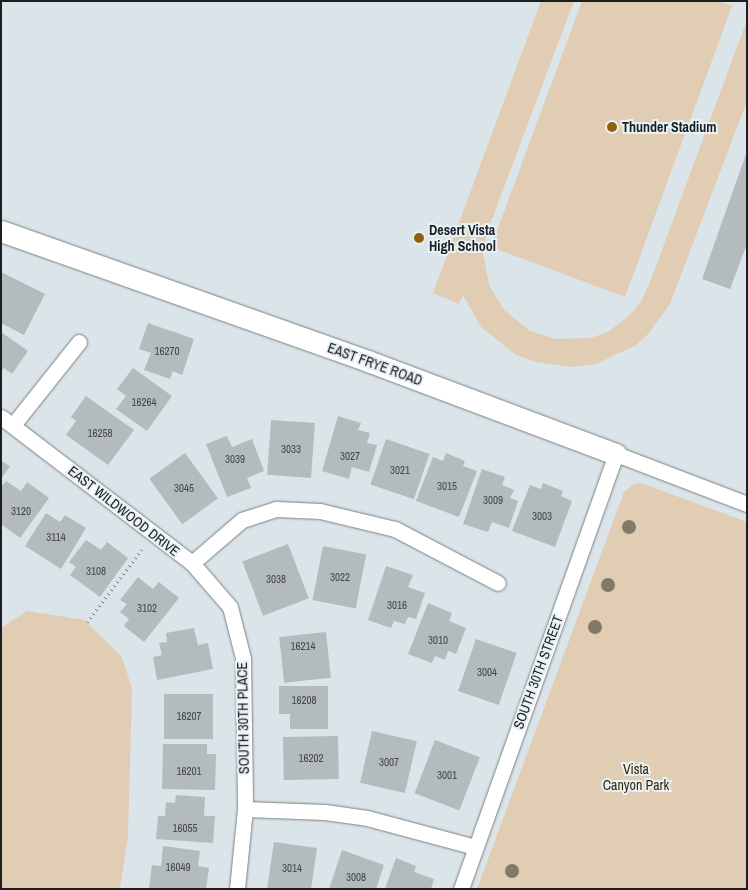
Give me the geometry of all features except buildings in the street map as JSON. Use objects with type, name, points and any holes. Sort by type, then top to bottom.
[{"type":"street","name":"EAST FRYE ROAD","points":[[1,231],[368,360],[747,504]]},
{"type":"street","points":[[7,421],[79,342]]},
{"type":"street","name":"EAST WILDWOOD DRIVE","points":[[7,421],[192,563],[242,520],[276,509],[320,511],[394,529],[498,582]]},
{"type":"street","name":"SOUTH 30TH STREET","points":[[461,889],[616,454]]},
{"type":"street","name":"SOUTH 30TH PLACE","points":[[192,563],[230,607],[239,633],[243,658],[246,809],[237,889]]},
{"type":"street","points":[[246,809],[324,812],[367,818],[475,847]]},
{"type":"path","points":[[87,622],[142,549]]},
{"type":"green space","points":[[541,1],[574,1],[489,227],[483,253],[489,285],[504,310],[530,331],[556,339],[591,338],[608,332],[629,316],[640,303],[649,285],[747,20],[747,101],[670,304],[648,334],[636,345],[596,364],[572,367],[536,362],[516,355],[481,327],[463,295],[459,304],[433,293]]},
{"type":"green space","name":"Thunder Stadium","points":[[582,1],[718,1],[732,6],[625,297],[491,247]]},
{"type":"green space","name":"Vista Canyon Park","points":[[641,483],[747,522],[747,889],[477,889],[624,492],[634,484]]},
{"type":"green space","points":[[27,611],[84,620],[122,657],[132,689],[128,835],[120,889],[1,889],[1,628]]},
{"type":"place","name":"Thunder Stadium","points":[[612,127]]},
{"type":"place","name":"Desert Vista High School","points":[[419,238]]}]
